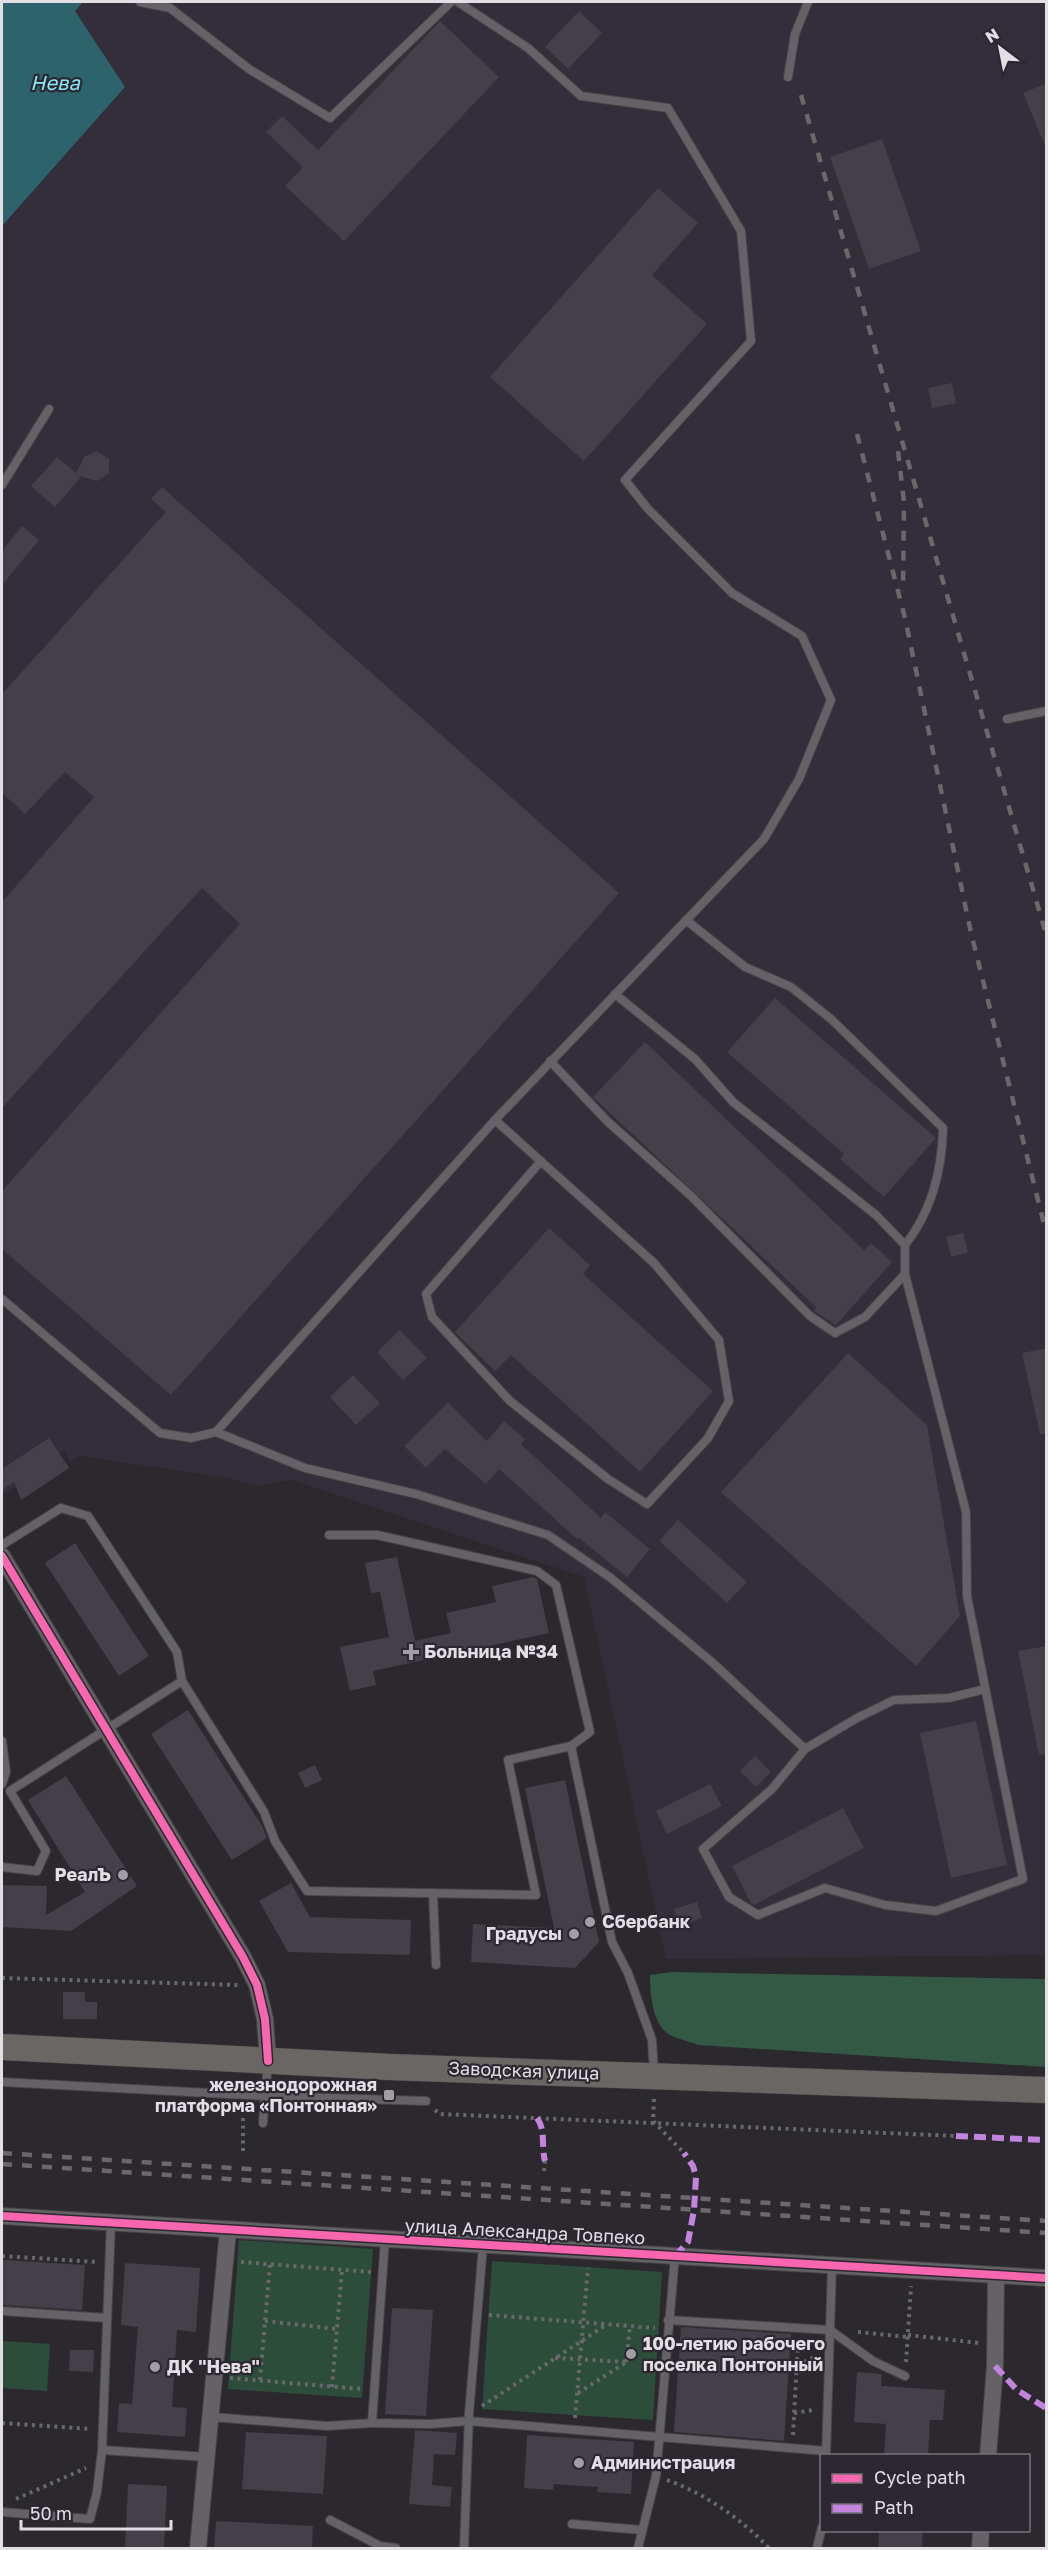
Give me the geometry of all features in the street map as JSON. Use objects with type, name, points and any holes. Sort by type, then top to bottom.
[{"type":"main road","name":"Заводская улица","points":[[2,2048],[654,2077],[1047,2090]]},
{"type":"street","points":[[2,1556],[258,1985],[265,2019],[268,2061]]},
{"type":"street","name":"улица Александра Товпеко","points":[[2,2216],[1047,2278]]},
{"type":"street","points":[[198,2548],[228,2230]]},
{"type":"street","points":[[988,2454],[995,2345],[996,2275]]},
{"type":"street","points":[[980,2548],[981,2532]]},
{"type":"lane","points":[[141,2],[171,8],[249,69],[330,118],[451,2]]},
{"type":"lane","points":[[2,1299],[160,1433],[191,1438],[216,1432],[495,1120],[764,839],[799,780],[831,700],[802,636],[732,593],[648,509],[625,480],[751,341],[741,231],[668,108],[581,96],[528,48],[458,2]]},
{"type":"lane","points":[[788,77],[795,34],[808,2]]},
{"type":"lane","points":[[2,485],[49,409]]},
{"type":"lane","points":[[1007,719],[1047,711]]},
{"type":"lane","points":[[686,920],[745,967],[791,987],[831,1019],[943,1128],[942,1160],[933,1192],[915,1232],[905,1245],[905,1274],[966,1512],[967,1596],[1023,1879],[936,1911],[885,1905],[825,1888],[759,1915],[729,1897],[703,1849],[772,1789],[805,1749],[894,1700],[948,1698],[985,1689]]},
{"type":"lane","points":[[615,994],[695,1059],[733,1101],[876,1215],[905,1245]]},
{"type":"lane","points":[[550,1061],[607,1121],[690,1195],[810,1316],[835,1333],[865,1317],[905,1274]]},
{"type":"lane","points":[[495,1120],[541,1161],[654,1263],[719,1340],[729,1401],[708,1438],[647,1504],[608,1479],[510,1401],[432,1317],[426,1294],[541,1161]]},
{"type":"lane","points":[[216,1432],[305,1468],[416,1494],[548,1535],[620,1585],[713,1663],[805,1749]]},
{"type":"lane","points":[[2,1545],[61,1508],[88,1516],[177,1652],[182,1681],[264,1812],[275,1840],[307,1891],[536,1895],[508,1760],[571,1746],[590,1732],[556,1585],[537,1571],[377,1535],[329,1535]]},
{"type":"lane","points":[[10,1791],[182,1681]]},
{"type":"lane","points":[[2,1741],[10,1791],[46,1851],[37,1871],[2,1867]]},
{"type":"lane","points":[[571,1746],[612,1942],[628,1973],[652,2040],[654,2077]]},
{"type":"lane","points":[[2,1784],[6,1772]]},
{"type":"lane","points":[[433,1893],[436,1965]]},
{"type":"lane","points":[[263,2123],[268,2061]]},
{"type":"lane","points":[[2,2082],[265,2096],[426,2101]]},
{"type":"lane","points":[[2,2511],[90,2519],[97,2492],[102,2450],[111,2222]]},
{"type":"lane","points":[[372,2423],[385,2239]]},
{"type":"lane","points":[[464,2548],[469,2418],[483,2245]]},
{"type":"lane","points":[[638,2548],[656,2476],[675,2256]]},
{"type":"lane","points":[[211,2417],[327,2426],[372,2423],[430,2424],[469,2418],[574,2431],[826,2453],[832,2266]]},
{"type":"lane","points":[[2,2311],[107,2318]]},
{"type":"lane","points":[[668,2325],[830,2330],[873,2361],[906,2376]]},
{"type":"lane","points":[[102,2450],[207,2457]]},
{"type":"lane","points":[[330,2520],[380,2546],[396,2548]]},
{"type":"lane","points":[[572,2524],[642,2530]]},
{"type":"lane","points":[[817,2548],[821,2532]]},
{"type":"path","points":[[2,1978],[258,1985]]},
{"type":"path","points":[[654,2077],[654,2121],[684,2153]]},
{"type":"path","points":[[243,2095],[243,2151]]},
{"type":"path","points":[[426,2101],[440,2114],[654,2121],[956,2136]]},
{"type":"path","points":[[544,2171],[545,2161]]},
{"type":"path","points":[[574,2431],[590,2251]]},
{"type":"path","points":[[2,2256],[109,2263]]},
{"type":"path","points":[[226,2260],[382,2273]]},
{"type":"path","points":[[260,2380],[270,2264]]},
{"type":"path","points":[[332,2386],[342,2270]]},
{"type":"path","points":[[906,2376],[912,2270]]},
{"type":"path","points":[[477,2315],[630,2326],[668,2325]]},
{"type":"path","points":[[265,2321],[337,2330]]},
{"type":"path","points":[[469,2418],[607,2324]]},
{"type":"path","points":[[626,2362],[630,2326]]},
{"type":"path","points":[[792,2449],[799,2328]]},
{"type":"path","points":[[830,2330],[995,2345]]},
{"type":"path","points":[[796,2365],[829,2351]]},
{"type":"path","points":[[555,2358],[626,2362]]},
{"type":"path","points":[[578,2393],[626,2362]]},
{"type":"path","points":[[215,2376],[374,2390]]},
{"type":"path","points":[[794,2413],[827,2407]]},
{"type":"path","points":[[2,2423],[103,2430]]},
{"type":"path","points":[[656,2476],[686,2487],[725,2511],[753,2532],[769,2548]]},
{"type":"shaded area","points":[[83,2],[1046,2],[1046,1955],[666,1959],[584,1577],[292,1480],[258,1486],[228,1478],[80,1456],[70,1461],[64,1451],[14,1482],[16,1487],[2,1495],[2,226],[125,87],[75,11]]},
{"type":"green space","points":[[671,1972],[1046,1979],[1046,2067],[698,2045],[667,2033],[655,2014],[651,1998],[650,1975]]},
{"type":"green space","points":[[239,2240],[373,2249],[362,2398],[228,2389]]},
{"type":"green space","points":[[492,2261],[662,2272],[653,2420],[482,2409]]},
{"type":"green space","points":[[2,2341],[50,2344],[47,2391],[2,2388]]},
{"type":"water","name":"Нева","points":[[2,2],[83,2],[75,11],[125,87],[2,226]]},
{"type":"building","points":[[579,11],[602,33],[568,69],[545,47]]},
{"type":"building","points":[[440,21],[499,77],[344,241],[285,186],[303,167],[266,132],[282,116],[318,150]]},
{"type":"building","points":[[1047,83],[1047,148],[1046,148],[1023,93]]},
{"type":"building","points":[[882,139],[921,251],[869,269],[830,157]]},
{"type":"building","points":[[658,188],[698,223],[652,275],[707,324],[584,461],[490,377]]},
{"type":"building","points":[[952,383],[956,403],[932,408],[928,388]]},
{"type":"building","points":[[97,451],[109,459],[109,473],[97,481],[77,475],[81,477],[55,507],[31,486],[57,457],[76,473],[84,457]]},
{"type":"building","points":[[162,487],[619,893],[171,1395],[2,1249],[2,1191],[240,924],[202,888],[2,1108],[2,902],[94,797],[65,772],[25,814],[2,793],[2,694],[166,512],[151,499]]},
{"type":"building","points":[[22,526],[39,540],[2,585],[2,551]]},
{"type":"building","points":[[775,998],[936,1138],[884,1197],[840,1159],[844,1154],[727,1052]]},
{"type":"building","points":[[645,1042],[864,1250],[871,1243],[892,1262],[836,1325],[814,1311],[816,1307],[593,1097]]},
{"type":"building","points":[[549,1228],[590,1265],[583,1274],[713,1391],[640,1472],[511,1355],[495,1371],[455,1332]]},
{"type":"building","points":[[963,1233],[968,1252],[951,1257],[946,1237]]},
{"type":"building","points":[[400,1330],[427,1358],[403,1380],[377,1352]]},
{"type":"building","points":[[1047,1348],[1047,1434],[1040,1434],[1022,1353]]},
{"type":"building","points":[[848,1353],[927,1425],[960,1616],[916,1666],[721,1492]]},
{"type":"building","points":[[353,1375],[380,1403],[356,1425],[330,1397]]},
{"type":"building","points":[[448,1402],[487,1441],[504,1421],[525,1439],[521,1444],[601,1518],[605,1512],[650,1549],[627,1577],[579,1538],[577,1539],[499,1469],[486,1484],[445,1449],[426,1468],[404,1446]]},
{"type":"building","points":[[49,1438],[69,1468],[21,1500],[14,1482],[2,1490],[2,1469]]},
{"type":"building","points":[[678,1520],[747,1582],[727,1603],[659,1541]]},
{"type":"building","points":[[75,1543],[149,1656],[119,1676],[45,1563]]},
{"type":"building","points":[[397,1557],[415,1641],[451,1633],[446,1613],[496,1602],[492,1586],[533,1577],[537,1579],[549,1633],[373,1671],[376,1685],[350,1691],[340,1647],[389,1637],[380,1592],[371,1593],[365,1563]]},
{"type":"building","points":[[1047,1646],[1047,1754],[1039,1755],[1018,1651]]},
{"type":"building","points":[[188,1710],[262,1826],[267,1838],[232,1860],[151,1734]]},
{"type":"building","points":[[976,1721],[1007,1865],[951,1878],[920,1733]]},
{"type":"building","points":[[755,1756],[771,1772],[756,1787],[740,1771]]},
{"type":"building","points":[[315,1765],[322,1780],[305,1788],[298,1773]]},
{"type":"building","points":[[66,1776],[137,1886],[71,1931],[2,1927],[2,1885],[47,1886],[46,1915],[85,1892],[28,1800]]},
{"type":"building","points":[[565,1780],[599,1942],[575,1968],[471,1962],[473,1924],[554,1928],[525,1788]]},
{"type":"building","points":[[710,1784],[722,1806],[667,1834],[656,1811]]},
{"type":"building","points":[[843,1808],[864,1848],[754,1905],[751,1903],[732,1866]]},
{"type":"building","points":[[291,1883],[310,1917],[411,1920],[410,1955],[288,1952],[259,1901]]},
{"type":"building","points":[[697,1902],[702,1918],[680,1926],[674,1909]]},
{"type":"building","points":[[63,1992],[85,1992],[85,2002],[97,2002],[97,2019],[63,2019]]},
{"type":"building","points":[[2,2260],[85,2265],[82,2310],[2,2305]]},
{"type":"building","name":"ДК \"Нева\"","points":[[125,2263],[200,2268],[196,2332],[177,2330],[172,2407],[187,2408],[185,2437],[117,2432],[119,2403],[132,2404],[138,2327],[121,2325]]},
{"type":"building","points":[[392,2308],[433,2310],[426,2416],[385,2414]]},
{"type":"building","points":[[681,2327],[791,2334],[784,2441],[674,2432]]},
{"type":"building","points":[[70,2350],[94,2350],[93,2372],[69,2371]]},
{"type":"building","points":[[857,2372],[882,2374],[881,2386],[945,2390],[943,2420],[930,2420],[928,2454],[884,2454],[886,2424],[854,2422]]},
{"type":"building","points":[[415,2430],[457,2433],[455,2455],[434,2454],[432,2485],[452,2487],[450,2507],[409,2504]]},
{"type":"building","points":[[246,2432],[327,2436],[323,2494],[242,2489]]},
{"type":"building","name":"Администрация","points":[[527,2435],[634,2442],[631,2494],[597,2492],[598,2487],[554,2484],[553,2490],[524,2488]]},
{"type":"building","points":[[128,2484],[167,2486],[164,2548],[125,2548]]},
{"type":"building","points":[[216,2521],[313,2526],[312,2548],[214,2548]]},
{"type":"building","points":[[879,2532],[923,2532],[922,2548],[878,2548]]},
{"type":"railway","points":[[801,95],[1046,934]]},
{"type":"railway","points":[[857,434],[905,618],[971,933],[1046,1232]]},
{"type":"railway","points":[[898,451],[904,502],[903,591]]},
{"type":"railway","points":[[2,2153],[1046,2221]]},
{"type":"railway","points":[[2,2164],[1046,2233]]},
{"type":"marked path","points":[[537,2118],[542,2133],[545,2161]]},
{"type":"marked path","points":[[956,2136],[1046,2140]]},
{"type":"marked path","points":[[675,2256],[688,2242],[694,2210],[696,2177],[693,2166],[684,2153]]},
{"type":"marked path","points":[[995,2366],[1017,2390],[1046,2408]]},
{"type":"cycle path","points":[[2,1556],[243,1957],[257,1985],[265,2019],[268,2061]]},
{"type":"cycle path","points":[[2,2216],[1046,2278]]},
{"type":"place","name":"Больница №34","points":[[411,1652]]},
{"type":"place","name":"РеалЪ","points":[[123,1875]]},
{"type":"place","name":"Сбербанк","points":[[590,1922]]},
{"type":"place","name":"Градусы","points":[[574,1934]]},
{"type":"place","name":"железнодорожная платформа «Понтонная»","points":[[389,2095]]},
{"type":"place","name":"100-летию рабочего поселка Понтонный","points":[[631,2354]]},
{"type":"place","name":"ДК \"Нева\"","points":[[155,2367]]},
{"type":"place","name":"Администрация","points":[[579,2463]]}]
